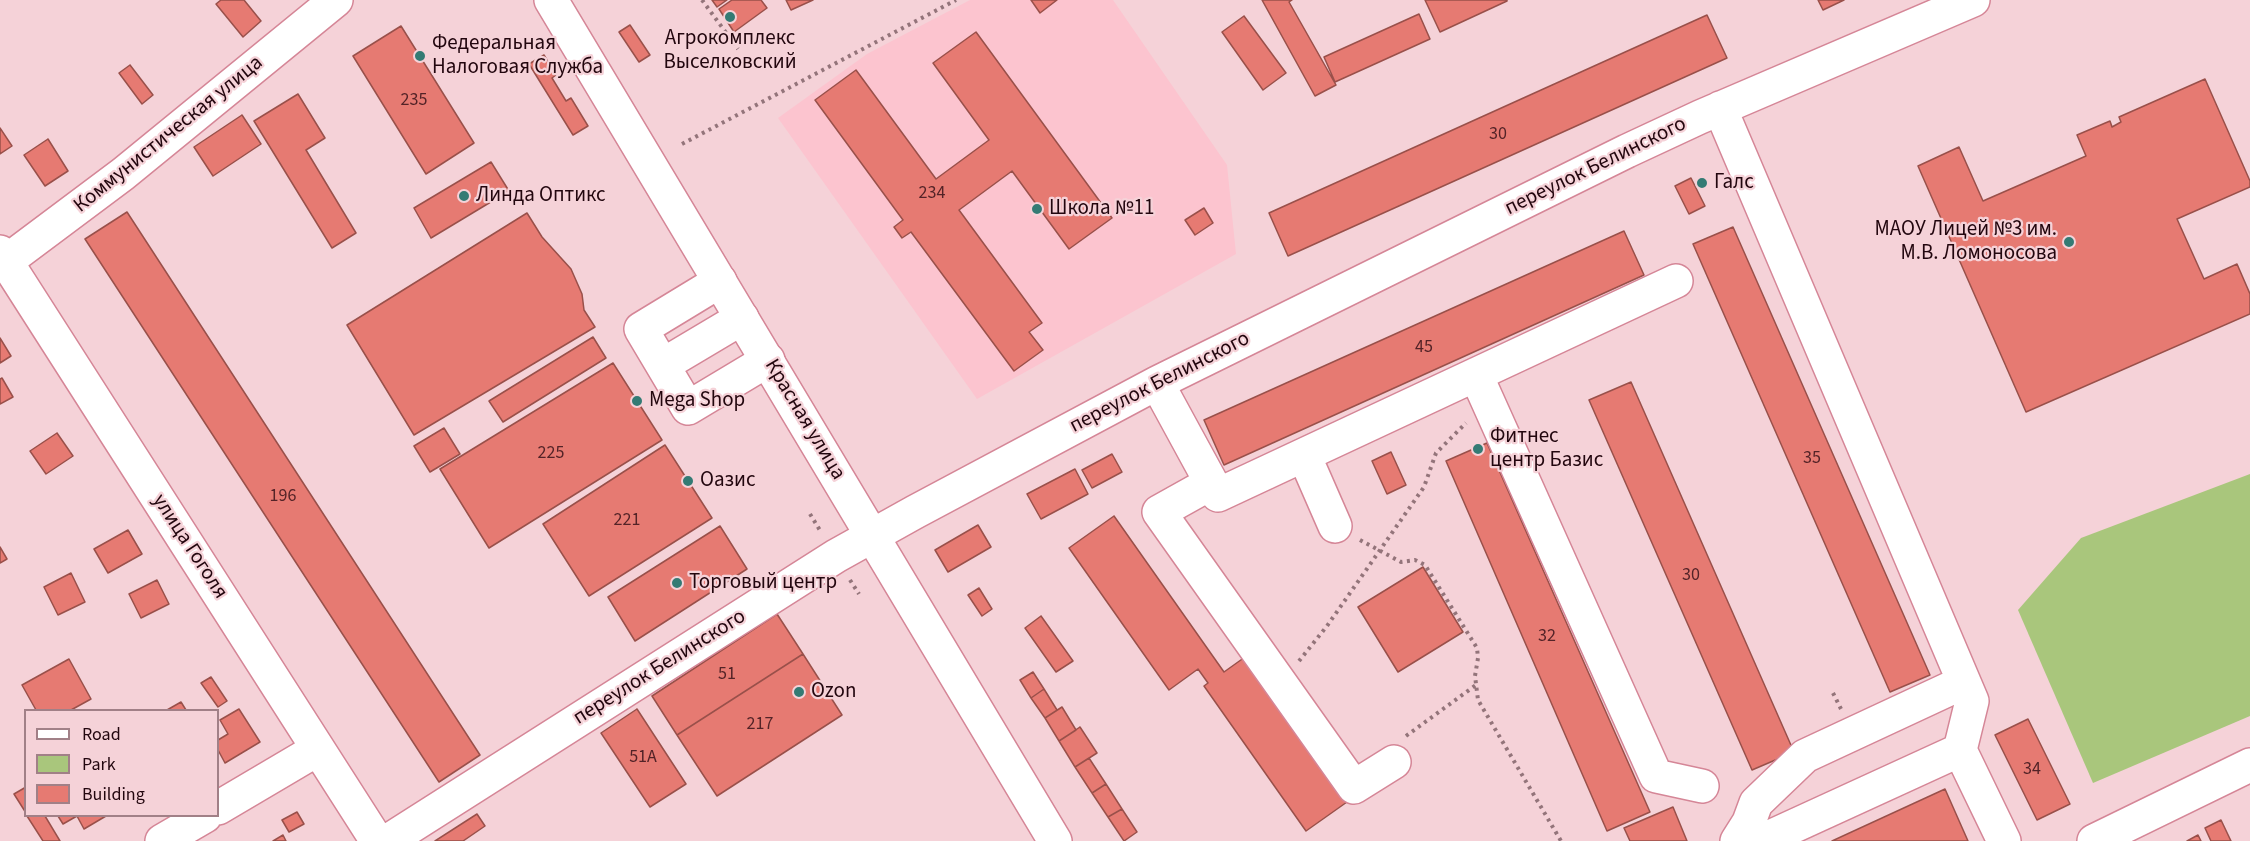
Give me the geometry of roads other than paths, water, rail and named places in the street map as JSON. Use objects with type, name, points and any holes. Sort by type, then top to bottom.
[{"type":"street","name":"Коммунистическая улица","points":[[2,260],[123,174],[336,0]]},
{"type":"street","name":"Красная улица","points":[[551,0],[1055,841]]},
{"type":"street","name":"переулок Белинского","points":[[388,841],[836,556],[873,534],[1157,383],[1720,108],[1973,0]]},
{"type":"street","points":[[1720,108],[1972,701],[1960,750],[2004,841]]},
{"type":"street","name":"улица Гоголя","points":[[2,260],[376,841]]},
{"type":"street","points":[[720,281],[641,329],[688,408],[768,360]]},
{"type":"street","points":[[1157,383],[1218,495],[1304,455],[1481,387],[1676,281]]},
{"type":"street","points":[[663,365],[742,318]]},
{"type":"street","points":[[1481,387],[1656,777],[1702,786]]},
{"type":"street","points":[[1304,455],[1335,526]]},
{"type":"street","points":[[1211,483],[1158,512],[1354,787],[1394,762]]},
{"type":"street","points":[[1737,841],[1749,822],[1756,803],[1805,756],[1964,682]]},
{"type":"street","points":[[219,807],[318,749]]},
{"type":"street","points":[[1766,841],[1770,837],[1960,750]]},
{"type":"street","points":[[2094,841],[2250,765]]},
{"type":"street","points":[[162,841],[203,817]]},
{"type":"place","name":"Агрокомплекс Выселковский","points":[[730,17]]},
{"type":"place","name":"Федеральная Налоговая Служба","points":[[420,56]]},
{"type":"place","name":"Галс","points":[[1702,183]]},
{"type":"place","name":"Линда Оптикс","points":[[464,196]]},
{"type":"place","name":"Школа №11","points":[[1037,209]]},
{"type":"place","name":"МАОУ Лицей №3 им. М.В. Ломоносова","points":[[2069,242]]},
{"type":"place","name":"Mega Shop","points":[[637,401]]},
{"type":"place","name":"Фитнес центр Базис","points":[[1478,449]]},
{"type":"place","name":"Оазис","points":[[688,481]]},
{"type":"place","name":"Торговый центр","points":[[677,583]]},
{"type":"place","name":"Ozon","points":[[799,692]]}]
